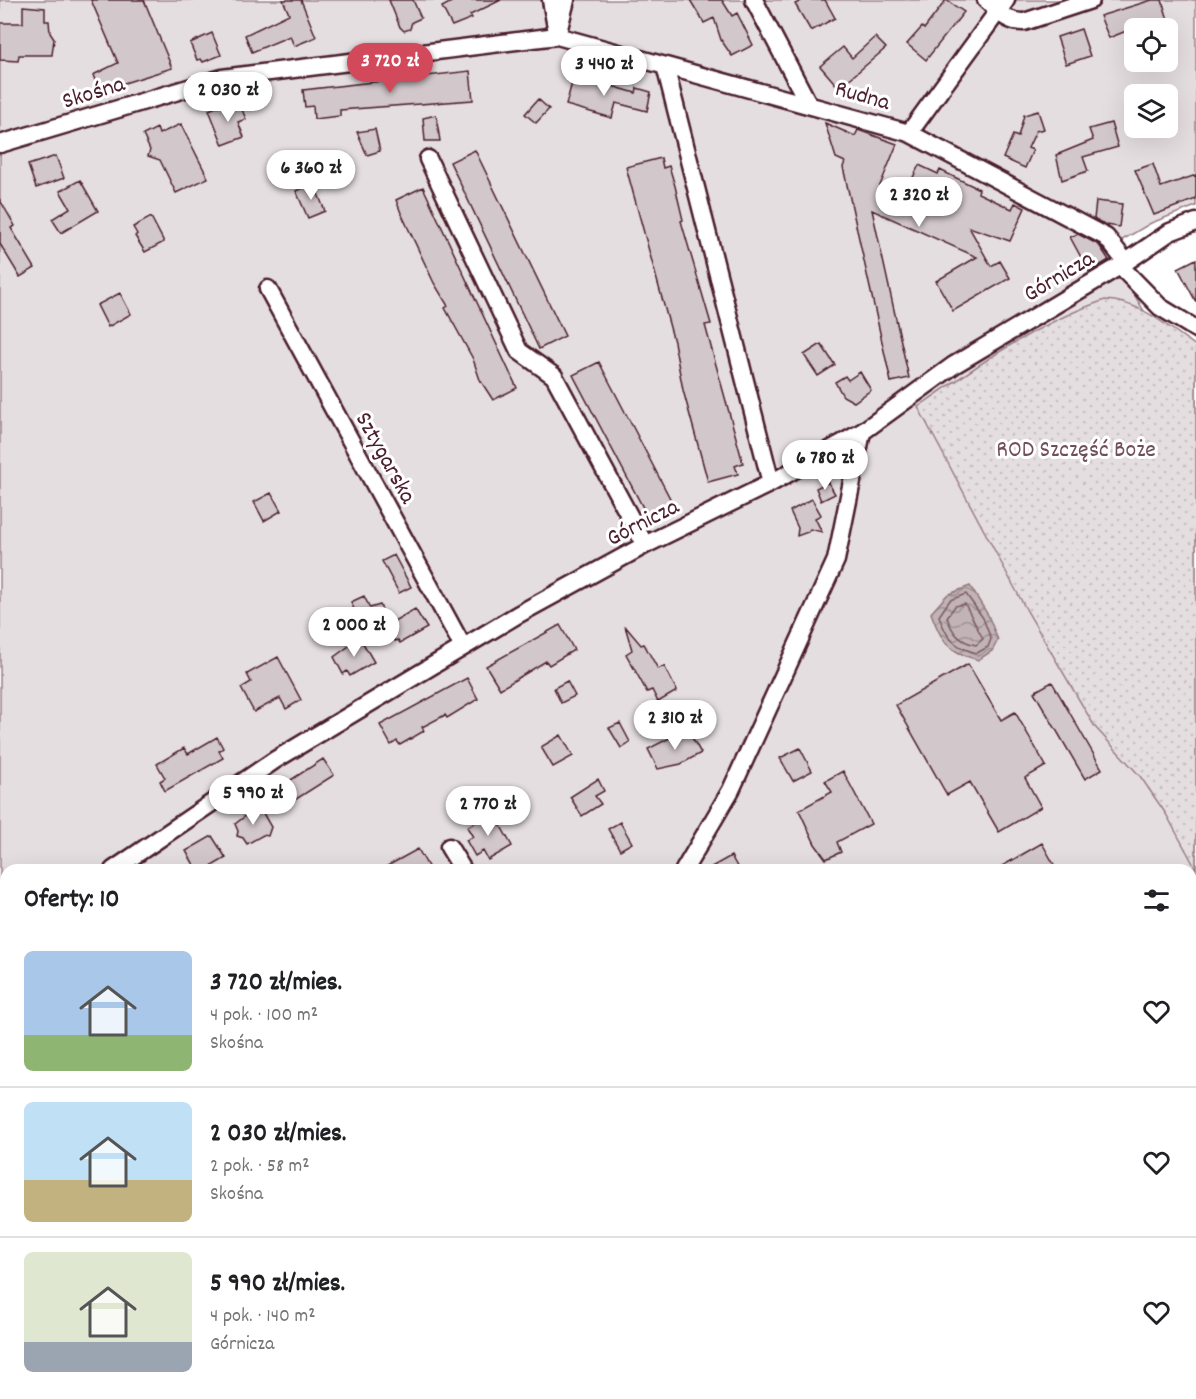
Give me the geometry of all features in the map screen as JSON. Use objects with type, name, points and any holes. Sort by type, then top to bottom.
[{"type":"street","points":[[551,0],[557,36]]},
{"type":"street","points":[[557,36],[566,0]]},
{"type":"street","points":[[754,0],[808,103]]},
{"type":"street","points":[[909,132],[997,3],[1006,19],[1015,22],[1052,6],[1091,0]]},
{"type":"street","name":"Rudna","points":[[557,36],[909,132],[1106,237],[1123,264],[1161,307],[1196,329]]},
{"type":"street","name":"Skośna","points":[[0,144],[222,78],[557,36]]},
{"type":"street","points":[[665,66],[771,483]]},
{"type":"street","points":[[428,159],[519,351],[554,376],[645,545]]},
{"type":"street","name":"Górnicza","points":[[122,864],[275,760],[463,647],[645,545],[771,483],[862,432],[954,365],[1123,264],[1170,232],[1196,222]]},
{"type":"street","name":"Sztygarska","points":[[268,290],[463,647]]},
{"type":"street","points":[[688,864],[731,790],[836,560],[862,432]]},
{"type":"street","points":[[449,847],[459,864]]},
{"type":"green space","points":[[0,0],[1196,0],[1196,206],[1151,223],[1107,249],[1144,311],[1196,349],[1196,864],[0,864]]},
{"type":"green space","name":"ROD Szczęść Boże","points":[[1105,300],[1118,301],[1142,310],[1196,346],[1196,864],[1193,864],[1166,814],[1140,776],[1095,727],[1027,611],[918,407],[1031,333]]},
{"type":"water","points":[[970,586],[988,615],[998,640],[992,651],[978,660],[959,653],[947,644],[931,613],[947,595]]},
{"type":"building","points":[[91,0],[144,0],[172,68],[99,91],[93,75],[118,63]]},
{"type":"building","points":[[283,0],[301,0],[316,37],[294,46],[290,36],[252,52],[245,35],[289,14]]},
{"type":"building","points":[[389,0],[413,0],[421,18],[412,22],[410,29],[404,31],[400,27]]},
{"type":"building","points":[[455,0],[501,0],[470,15],[472,18],[452,26],[442,7]]},
{"type":"building","points":[[690,0],[722,0],[732,16],[737,13],[753,45],[732,56],[721,40],[714,18],[704,23]]},
{"type":"building","points":[[803,0],[825,0],[835,18],[811,31],[795,4]]},
{"type":"building","points":[[946,0],[964,12],[926,60],[907,44],[922,27],[924,29]]},
{"type":"building","points":[[1152,0],[1162,0],[1167,18],[1124,18],[1124,32],[1109,38],[1100,16]]},
{"type":"building","points":[[23,6],[45,8],[45,21],[49,21],[50,33],[54,39],[52,55],[19,55],[18,61],[0,60],[0,23],[23,23]]},
{"type":"building","points":[[1081,29],[1090,56],[1066,64],[1057,37]]},
{"type":"building","points":[[212,33],[221,55],[203,62],[201,59],[197,60],[190,43]]},
{"type":"building","points":[[875,37],[886,48],[839,88],[820,66],[843,47],[852,58]]},
{"type":"building","points":[[470,71],[473,100],[340,110],[340,116],[314,119],[313,106],[305,107],[303,90]]},
{"type":"building","points":[[574,75],[636,93],[637,88],[651,92],[647,111],[616,103],[612,118],[566,105]]},
{"type":"building","points":[[538,99],[549,109],[536,123],[525,114]]},
{"type":"building","points":[[225,103],[228,110],[240,105],[246,119],[238,122],[244,137],[223,145],[209,110]]},
{"type":"building","points":[[1038,111],[1044,129],[1036,131],[1028,148],[1033,150],[1025,168],[1003,158],[1013,135],[1018,137],[1024,115]]},
{"type":"building","points":[[436,115],[440,141],[425,141],[423,118]]},
{"type":"building","points":[[825,123],[855,136],[858,130],[897,144],[879,188],[903,198],[919,165],[938,174],[940,170],[979,189],[978,193],[1012,209],[1015,203],[1025,208],[1010,241],[969,227],[991,266],[1000,261],[1010,278],[953,311],[936,281],[977,257],[872,210],[909,378],[891,382],[843,167],[845,162],[836,158]]},
{"type":"building","points":[[1111,123],[1118,147],[1083,157],[1088,171],[1062,180],[1056,155],[1093,140],[1089,129]]},
{"type":"building","points":[[181,124],[208,178],[176,193],[160,160],[148,156],[150,150],[143,135],[157,128],[159,134]]},
{"type":"building","points":[[375,129],[380,151],[367,155],[357,132]]},
{"type":"building","points":[[475,150],[565,336],[539,349],[450,162]]},
{"type":"building","points":[[56,156],[64,178],[36,188],[28,165]]},
{"type":"building","points":[[661,158],[663,168],[669,166],[675,186],[683,220],[681,221],[711,324],[705,325],[743,463],[735,466],[738,474],[708,482],[683,390],[674,342],[626,167]]},
{"type":"building","points":[[1153,164],[1161,187],[1196,175],[1196,199],[1154,215],[1135,170]]},
{"type":"building","points":[[80,180],[98,211],[61,233],[52,219],[70,208],[60,191]]},
{"type":"building","points":[[314,184],[325,211],[308,218],[296,191]]},
{"type":"building","points":[[423,187],[517,388],[493,400],[480,380],[473,359],[445,308],[448,306],[434,283],[396,200]]},
{"type":"building","points":[[0,200],[15,226],[11,228],[35,268],[20,277],[0,244]]},
{"type":"building","points":[[1096,201],[1122,204],[1119,227],[1106,225],[1094,219]]},
{"type":"building","points":[[151,217],[164,242],[145,252],[135,236],[137,234],[133,227]]},
{"type":"building","points":[[1078,234],[1099,245],[1109,260],[1089,272],[1070,237]]},
{"type":"building","points":[[1196,259],[1196,302],[1178,268]]},
{"type":"building","points":[[120,293],[131,314],[108,327],[97,305]]},
{"type":"building","points":[[821,344],[835,365],[818,376],[804,355]]},
{"type":"building","points":[[599,362],[674,506],[649,519],[573,375]]},
{"type":"building","points":[[860,372],[871,390],[854,402],[843,396],[835,382],[845,376],[848,380]]},
{"type":"building","points":[[828,482],[835,494],[821,501],[816,488]]},
{"type":"building","points":[[271,493],[281,511],[264,521],[254,502]]},
{"type":"building","points":[[812,499],[821,515],[815,518],[822,532],[810,529],[797,536],[798,528],[790,511]]},
{"type":"building","points":[[394,555],[411,587],[399,593],[382,561]]},
{"type":"building","points":[[364,596],[370,608],[380,605],[385,618],[362,628],[351,602]]},
{"type":"building","points":[[415,609],[427,628],[400,643],[398,640],[395,641],[385,626]]},
{"type":"building","points":[[560,625],[574,650],[549,665],[546,661],[500,689],[486,666]]},
{"type":"building","points":[[625,626],[641,645],[644,644],[658,669],[664,666],[677,691],[658,702],[652,690],[647,692],[626,654],[632,650]]},
{"type":"building","points":[[360,638],[374,662],[350,676],[347,671],[343,674],[334,657]]},
{"type":"building","points":[[278,657],[301,700],[286,709],[280,698],[254,712],[241,688],[251,682],[247,674]]},
{"type":"building","points":[[968,664],[1001,720],[1015,712],[1046,766],[1025,778],[1041,807],[999,832],[970,782],[947,795],[896,705]]},
{"type":"building","points":[[467,678],[478,699],[447,718],[445,715],[422,727],[424,731],[400,745],[397,741],[391,745],[380,725]]},
{"type":"building","points":[[567,681],[575,696],[561,703],[554,688]]},
{"type":"building","points":[[1052,682],[1102,769],[1085,779],[1034,692]]},
{"type":"building","points":[[620,723],[630,742],[621,748],[609,728]]},
{"type":"building","points":[[687,729],[701,753],[681,764],[658,769],[648,749]]},
{"type":"building","points":[[561,735],[573,756],[553,767],[541,747]]},
{"type":"building","points":[[217,737],[223,748],[219,751],[223,758],[165,791],[160,781],[165,778],[157,764],[184,748],[188,754]]},
{"type":"building","points":[[800,748],[812,771],[793,781],[780,758]]},
{"type":"building","points":[[323,759],[334,775],[290,803],[280,787]]},
{"type":"building","points":[[843,771],[871,824],[837,842],[841,852],[826,859],[815,844],[799,810],[832,792],[825,781]]},
{"type":"building","points":[[598,779],[604,791],[595,796],[601,804],[582,816],[570,797]]},
{"type":"building","points":[[260,808],[271,827],[268,836],[263,835],[247,844],[243,838],[237,836],[238,831],[235,824],[244,817],[247,811]]},
{"type":"building","points":[[493,812],[512,846],[488,860],[483,851],[475,856],[466,840],[473,837],[467,827]]},
{"type":"building","points":[[620,822],[632,843],[620,850],[608,829]]},
{"type":"building","points":[[212,836],[226,858],[216,864],[194,864],[186,851]]},
{"type":"building","points":[[1042,843],[1054,864],[1006,864]]},
{"type":"building","points":[[418,849],[427,864],[391,864]]},
{"type":"building","points":[[731,856],[736,864],[717,864]]}]
